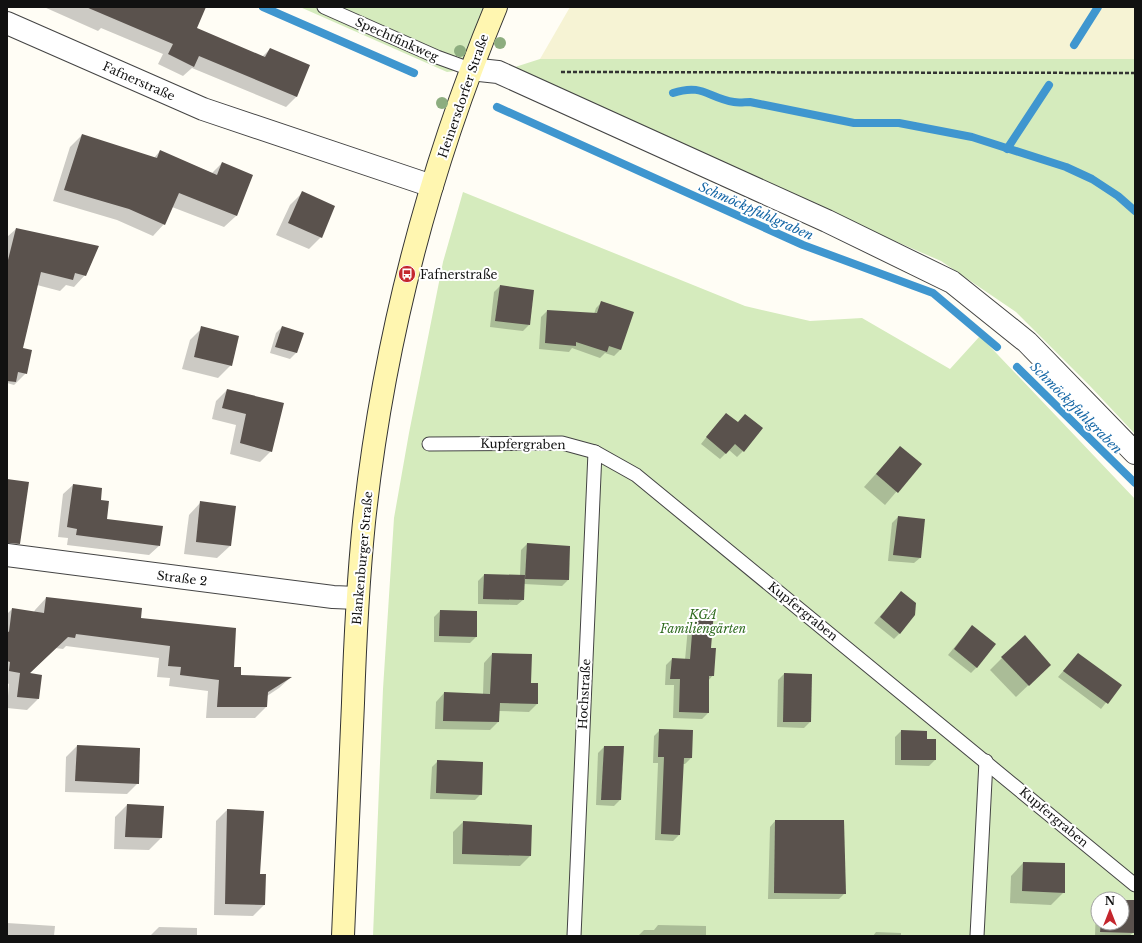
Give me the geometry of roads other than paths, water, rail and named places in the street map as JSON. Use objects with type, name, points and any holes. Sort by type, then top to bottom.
[{"type":"main road","name":"Heinersdorfer Straße","points":[[432,186],[470,69],[496,7]]},
{"type":"main road","name":"Blankenburger Straße","points":[[343,936],[357,598],[364,522],[384,383],[407,274],[432,186]]},
{"type":"street","name":"Fafnerstraße","points":[[7,23],[203,109],[432,186]]},
{"type":"street","points":[[470,69],[498,72],[827,221],[952,282],[1027,342],[1135,453]]},
{"type":"street","name":"Straße 2","points":[[7,555],[332,597],[357,598]]},
{"type":"lane","name":"Spechtfinkweg","points":[[324,7],[437,57],[470,69]]},
{"type":"lane","name":"Kupfergraben","points":[[429,444],[562,443],[595,452],[636,475],[986,761],[1135,885]]},
{"type":"lane","name":"Hochstraße","points":[[574,936],[595,452]]},
{"type":"lane","points":[[977,936],[986,761]]},
{"type":"waterway","name":"Schmöckpfuhlgraben","points":[[263,7],[414,73]]},
{"type":"waterway","points":[[1074,45],[1098,7]]},
{"type":"waterway","points":[[1007,149],[1049,85]]},
{"type":"waterway","points":[[673,93],[683,90],[699,90],[718,98],[734,102],[750,102],[854,123],[899,123],[972,137],[1066,167],[1092,179],[1118,196],[1135,211]]},
{"type":"waterway","name":"Schmöckpfuhlgraben","points":[[497,107],[803,245],[933,293],[997,347]]},
{"type":"waterway","name":"Schmöckpfuhlgraben","points":[[1017,367],[1135,483]]},
{"type":"place","name":"Fafnerstraße","points":[[407,274]]},
{"type":"park label","name":"KGA Familiengärten","points":[[703,621]]}]
